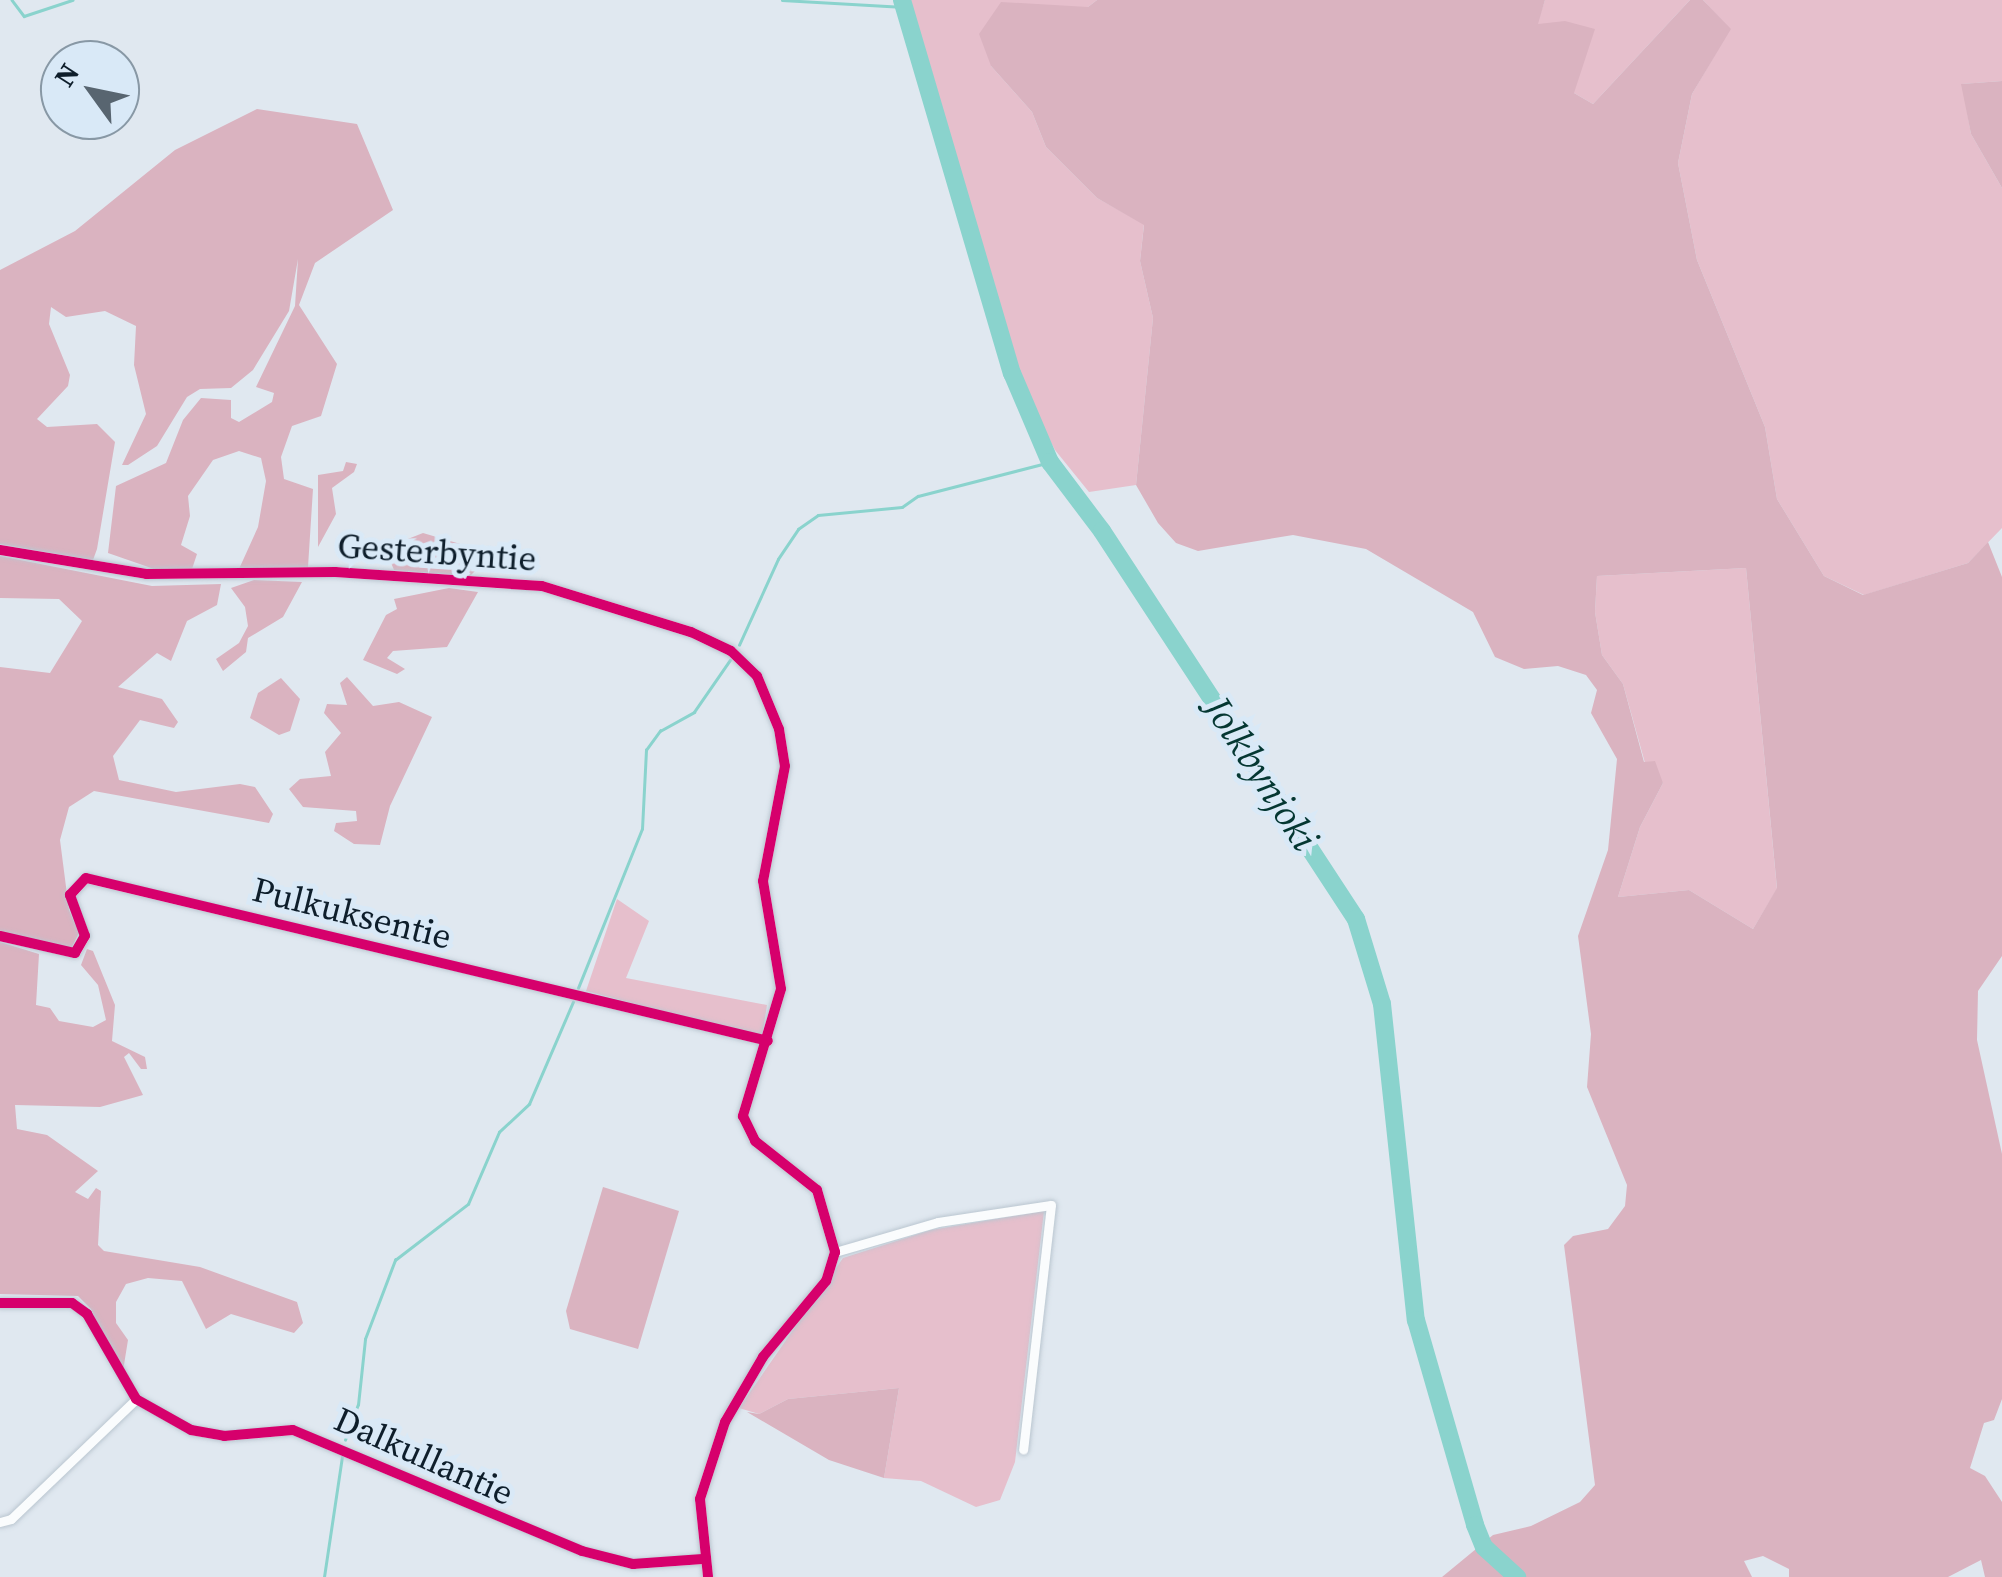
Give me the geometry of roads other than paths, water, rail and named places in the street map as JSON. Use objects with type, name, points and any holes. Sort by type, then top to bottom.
[{"type":"street","name":"Gesterbyntie","points":[[0,550],[146,574],[341,572],[542,586],[628,608],[731,651],[764,691],[786,766],[763,880],[781,989],[768,1041],[747,1089],[747,1128],[817,1190],[836,1252]]},
{"type":"street","name":"Pulkuksentie","points":[[0,936],[75,952],[84,936],[70,896],[86,878],[768,1041]]},
{"type":"street","points":[[708,1577],[703,1559],[700,1499],[725,1422],[763,1358],[826,1281],[836,1252],[938,1222],[1052,1205],[1023,1449]]},
{"type":"street","points":[[0,1303],[72,1303],[87,1314],[136,1399],[11,1520],[0,1522]]},
{"type":"street","name":"Dalkullantie","points":[[136,1399],[209,1436],[277,1428],[315,1437],[503,1522],[608,1559],[653,1565],[703,1559]]},
{"type":"waterway","points":[[12,0],[24,16],[72,0]]},
{"type":"waterway","points":[[782,0],[904,7]]},
{"type":"waterway","name":"Jolkbynjoki","points":[[902,0],[1012,373],[1050,462],[1102,531],[1356,919],[1382,1004],[1416,1320],[1475,1525],[1484,1547],[1517,1577]]},
{"type":"waterway","points":[[739,645],[778,559],[798,529],[818,515],[902,507],[918,496],[1050,462]]},
{"type":"waterway","points":[[578,988],[642,829],[646,750],[660,731],[694,712],[730,660]]},
{"type":"waterway","points":[[345,1440],[358,1405],[365,1339],[395,1260],[468,1204],[499,1132],[529,1104],[573,1002]]},
{"type":"waterway","points":[[324,1577],[342,1457]]}]
